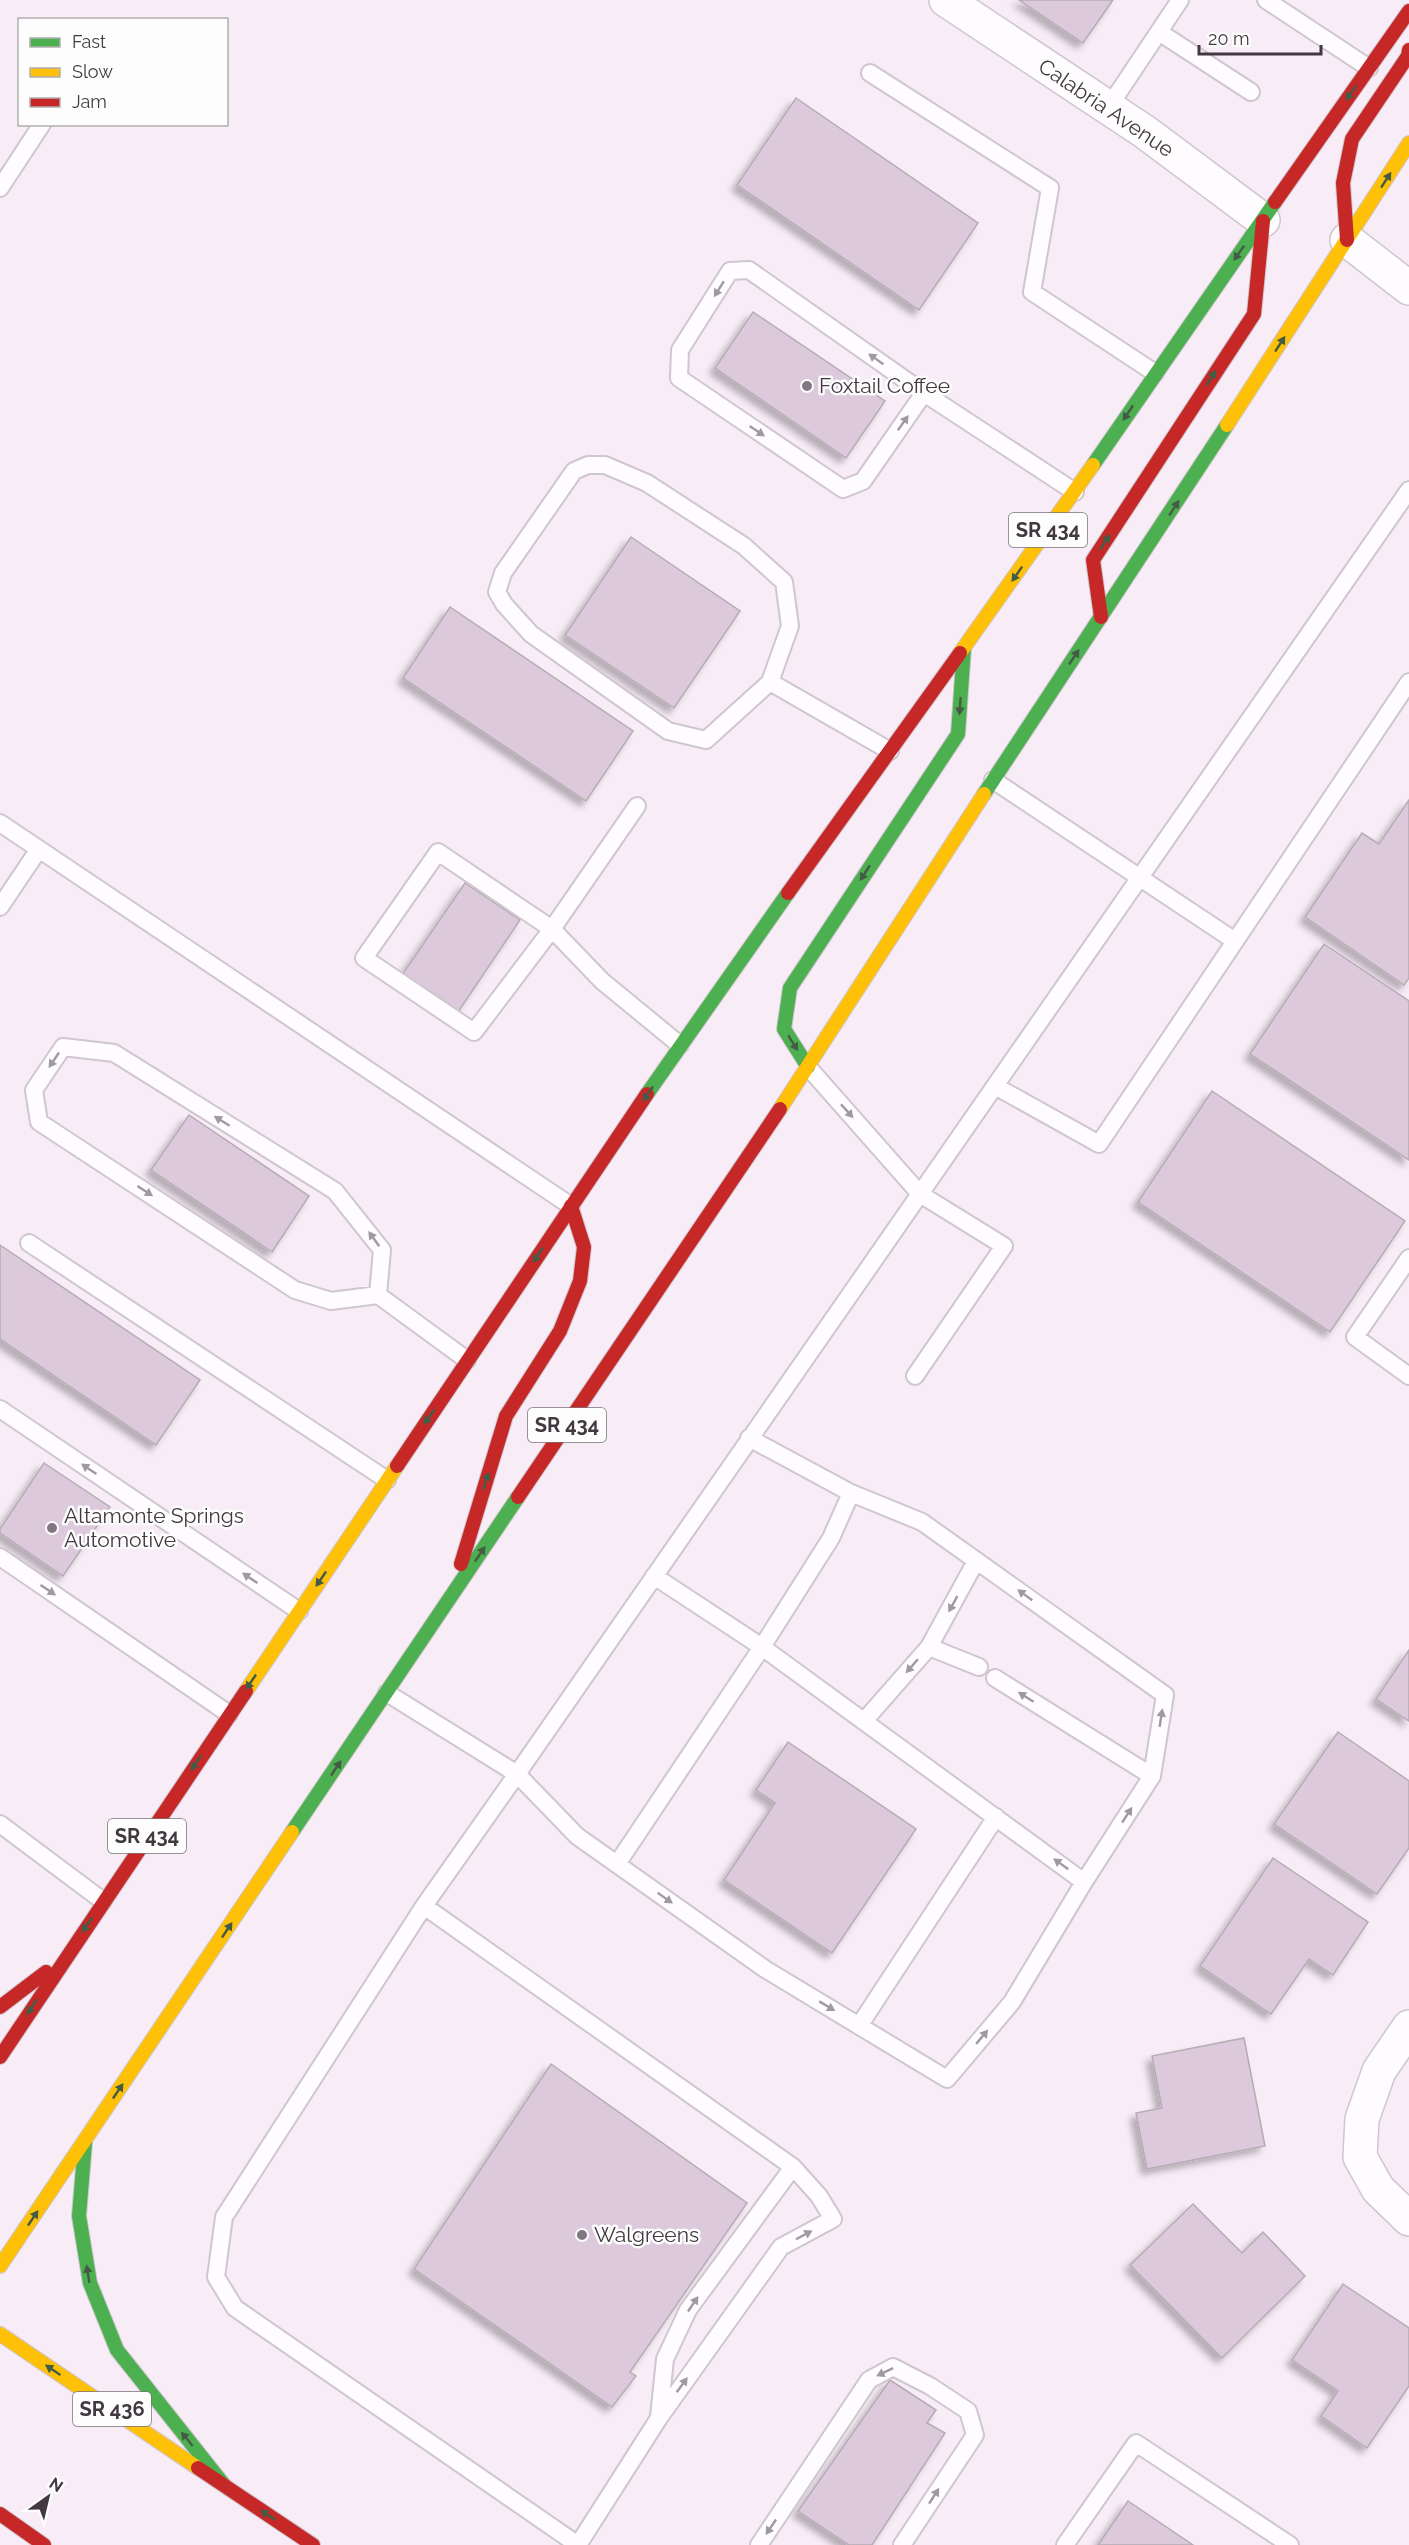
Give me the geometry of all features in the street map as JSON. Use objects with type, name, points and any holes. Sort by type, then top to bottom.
[{"type":"main road","name":"SR 434","points":[[0,2057],[64,1958],[680,1045],[1075,492],[1155,373],[1409,11]]},
{"type":"main road","points":[[1347,240],[1343,183],[1352,139],[1408,56],[1409,50]]},
{"type":"main road","name":"SR 434","points":[[0,2266],[808,1067],[1409,143]]},
{"type":"main road","points":[[1101,617],[1093,560],[1254,314],[1263,220]]},
{"type":"main road","points":[[808,1067],[784,1029],[790,988],[958,734],[964,648]]},
{"type":"main road","points":[[451,1597],[506,1416],[560,1331],[580,1281],[584,1248],[571,1206]]},
{"type":"main road","points":[[0,2007],[64,1958]]},
{"type":"main road","points":[[85,2140],[79,2216],[93,2293],[117,2350],[224,2484]]},
{"type":"main road","name":"SR 436","points":[[0,2334],[313,2545]]},
{"type":"main road","points":[[0,2514],[44,2545]]},
{"type":"street","name":"Calabria Avenue","points":[[946,0],[1145,132],[1263,220]]},
{"type":"street","points":[[1347,240],[1409,288]]},
{"type":"street","points":[[1409,2027],[1379,2071],[1362,2119],[1359,2157],[1378,2189],[1409,2219]]},
{"type":"lane","points":[[1108,108],[1180,0]]},
{"type":"lane","points":[[1266,0],[1369,68]]},
{"type":"lane","points":[[1159,32],[1251,92]]},
{"type":"lane","points":[[870,73],[1050,188],[1032,292],[1155,373]]},
{"type":"lane","points":[[3,177],[41,126]]},
{"type":"lane","points":[[924,393],[862,481],[843,489],[678,378],[680,350],[730,271],[749,270],[924,393],[1075,492]]},
{"type":"lane","points":[[588,465],[604,465],[647,483],[744,546],[784,582],[790,626],[771,682],[706,740],[668,731],[531,634],[504,604],[497,592],[502,573],[574,471],[588,465]]},
{"type":"lane","points":[[424,1906],[793,2167],[819,2196],[833,2219],[781,2247],[659,2418],[578,2545],[235,2308],[216,2277],[224,2217],[424,1906],[1409,490]]},
{"type":"lane","points":[[771,682],[890,751]]},
{"type":"lane","points":[[995,1086],[1099,1143],[1409,682]]},
{"type":"lane","points":[[993,780],[1235,941]]},
{"type":"lane","points":[[637,806],[552,929],[474,1032],[364,958],[438,852],[552,929],[602,981],[680,1045]]},
{"type":"lane","points":[[0,823],[571,1206]]},
{"type":"lane","points":[[0,907],[39,849]]},
{"type":"lane","points":[[378,1295],[382,1250],[335,1191],[114,1053],[63,1047],[34,1090],[39,1122],[295,1290],[332,1301],[378,1295],[467,1360]]},
{"type":"lane","points":[[808,1067],[920,1194],[1004,1246],[915,1376]]},
{"type":"lane","points":[[29,1243],[387,1480]]},
{"type":"lane","points":[[1409,1258],[1355,1337],[1409,1376]]},
{"type":"lane","points":[[0,1409],[299,1611]]},
{"type":"lane","points":[[387,1693],[517,1774],[577,1836],[765,1969],[947,2079],[1012,2002],[1084,1882],[1152,1776],[1165,1695],[922,1522],[851,1493],[749,1438]]},
{"type":"lane","points":[[617,1864],[762,1647],[831,1538],[851,1493]]},
{"type":"lane","points":[[0,1557],[229,1714]]},
{"type":"lane","points":[[864,1721],[929,1647],[976,1561]]},
{"type":"lane","points":[[654,1576],[762,1647],[1084,1882]]},
{"type":"lane","points":[[929,1647],[979,1667]]},
{"type":"lane","points":[[995,1678],[1152,1776]]},
{"type":"lane","points":[[859,2026],[996,1817]]},
{"type":"lane","points":[[0,1824],[103,1901]]},
{"type":"lane","points":[[659,2418],[665,2359],[688,2310],[793,2167]]},
{"type":"lane","points":[[759,2545],[868,2380],[893,2367],[930,2386],[968,2410],[975,2435],[902,2545]]},
{"type":"lane","points":[[1065,2545],[1136,2443],[1290,2545]]},
{"type":"building","points":[[1019,0],[1113,0],[1083,43]]},
{"type":"building","points":[[796,98],[978,223],[919,310],[737,185]]},
{"type":"building","points":[[753,312],[885,401],[846,458],[715,368]]},
{"type":"building","points":[[631,537],[740,611],[674,708],[565,635]]},
{"type":"building","points":[[450,607],[633,731],[586,801],[403,678]]},
{"type":"building","points":[[1409,800],[1409,978],[1404,985],[1305,917],[1362,833],[1379,844]]},
{"type":"building","points":[[465,883],[520,920],[458,1012],[402,975]]},
{"type":"building","points":[[1324,944],[1409,1001],[1409,1160],[1250,1054]]},
{"type":"building","points":[[1212,1091],[1405,1221],[1330,1332],[1138,1202]]},
{"type":"building","points":[[189,1115],[309,1196],[272,1252],[151,1170]]},
{"type":"building","points":[[0,1245],[200,1380],[156,1445],[0,1339]]},
{"type":"building","points":[[44,1463],[110,1507],[63,1576],[0,1533],[0,1529]]},
{"type":"building","points":[[1409,1650],[1409,1721],[1376,1699]]},
{"type":"building","points":[[1338,1732],[1409,1781],[1409,1848],[1377,1894],[1274,1824]]},
{"type":"building","points":[[788,1742],[916,1829],[832,1953],[724,1880],[775,1803],[756,1790]]},
{"type":"building","points":[[1273,1858],[1368,1922],[1333,1975],[1309,1959],[1271,2014],[1200,1966]]},
{"type":"building","points":[[1244,2038],[1265,2146],[1147,2169],[1136,2113],[1162,2108],[1152,2056]]},
{"type":"building","points":[[551,2064],[747,2203],[630,2372],[636,2376],[612,2407],[414,2269]]},
{"type":"building","points":[[1193,2204],[1242,2253],[1263,2232],[1305,2276],[1222,2358],[1130,2265]]},
{"type":"building","points":[[1343,2284],[1409,2328],[1409,2386],[1367,2448],[1321,2416],[1338,2391],[1292,2360]]},
{"type":"building","points":[[890,2380],[936,2410],[927,2423],[945,2433],[872,2545],[849,2545],[798,2511]]},
{"type":"building","points":[[1128,2501],[1193,2545],[1098,2545]]},
{"type":"traffic: fast","points":[[1093,465],[1275,202]]},
{"type":"traffic: fast","points":[[984,794],[1227,425]]},
{"type":"traffic: fast","points":[[808,1067],[784,1029],[790,988],[958,734],[964,648]]},
{"type":"traffic: fast","points":[[647,1094],[788,893]]},
{"type":"traffic: fast","points":[[292,1832],[518,1497]]},
{"type":"traffic: fast","points":[[85,2143],[79,2216],[90,2283],[117,2350],[224,2485]]},
{"type":"traffic: slow","points":[[1227,425],[1409,143]]},
{"type":"traffic: slow","points":[[960,653],[1093,465]]},
{"type":"traffic: slow","points":[[780,1109],[984,794]]},
{"type":"traffic: slow","points":[[246,1691],[397,1466]]},
{"type":"traffic: slow","points":[[0,2266],[292,1832]]},
{"type":"traffic: slow","points":[[0,2334],[198,2468]]},
{"type":"traffic: jam","points":[[1275,202],[1409,11]]},
{"type":"traffic: jam","points":[[1347,240],[1343,183],[1352,139],[1408,56],[1409,50]]},
{"type":"traffic: jam","points":[[1101,617],[1093,560],[1254,314],[1263,221]]},
{"type":"traffic: jam","points":[[788,893],[960,653]]},
{"type":"traffic: jam","points":[[397,1466],[647,1094]]},
{"type":"traffic: jam","points":[[518,1497],[780,1109]]},
{"type":"traffic: jam","points":[[461,1564],[506,1416],[560,1331],[580,1281],[584,1247],[571,1206]]},
{"type":"traffic: jam","points":[[0,2057],[246,1691]]},
{"type":"traffic: jam","points":[[0,2007],[46,1972]]},
{"type":"traffic: jam","points":[[198,2468],[313,2545]]},
{"type":"traffic: jam","points":[[0,2514],[44,2545]]},
{"type":"place","name":"Foxtail Coffee","points":[[807,386]]},
{"type":"place","name":"Altamonte Springs Automotive","points":[[52,1528]]},
{"type":"place","name":"Walgreens","points":[[582,2235]]}]
